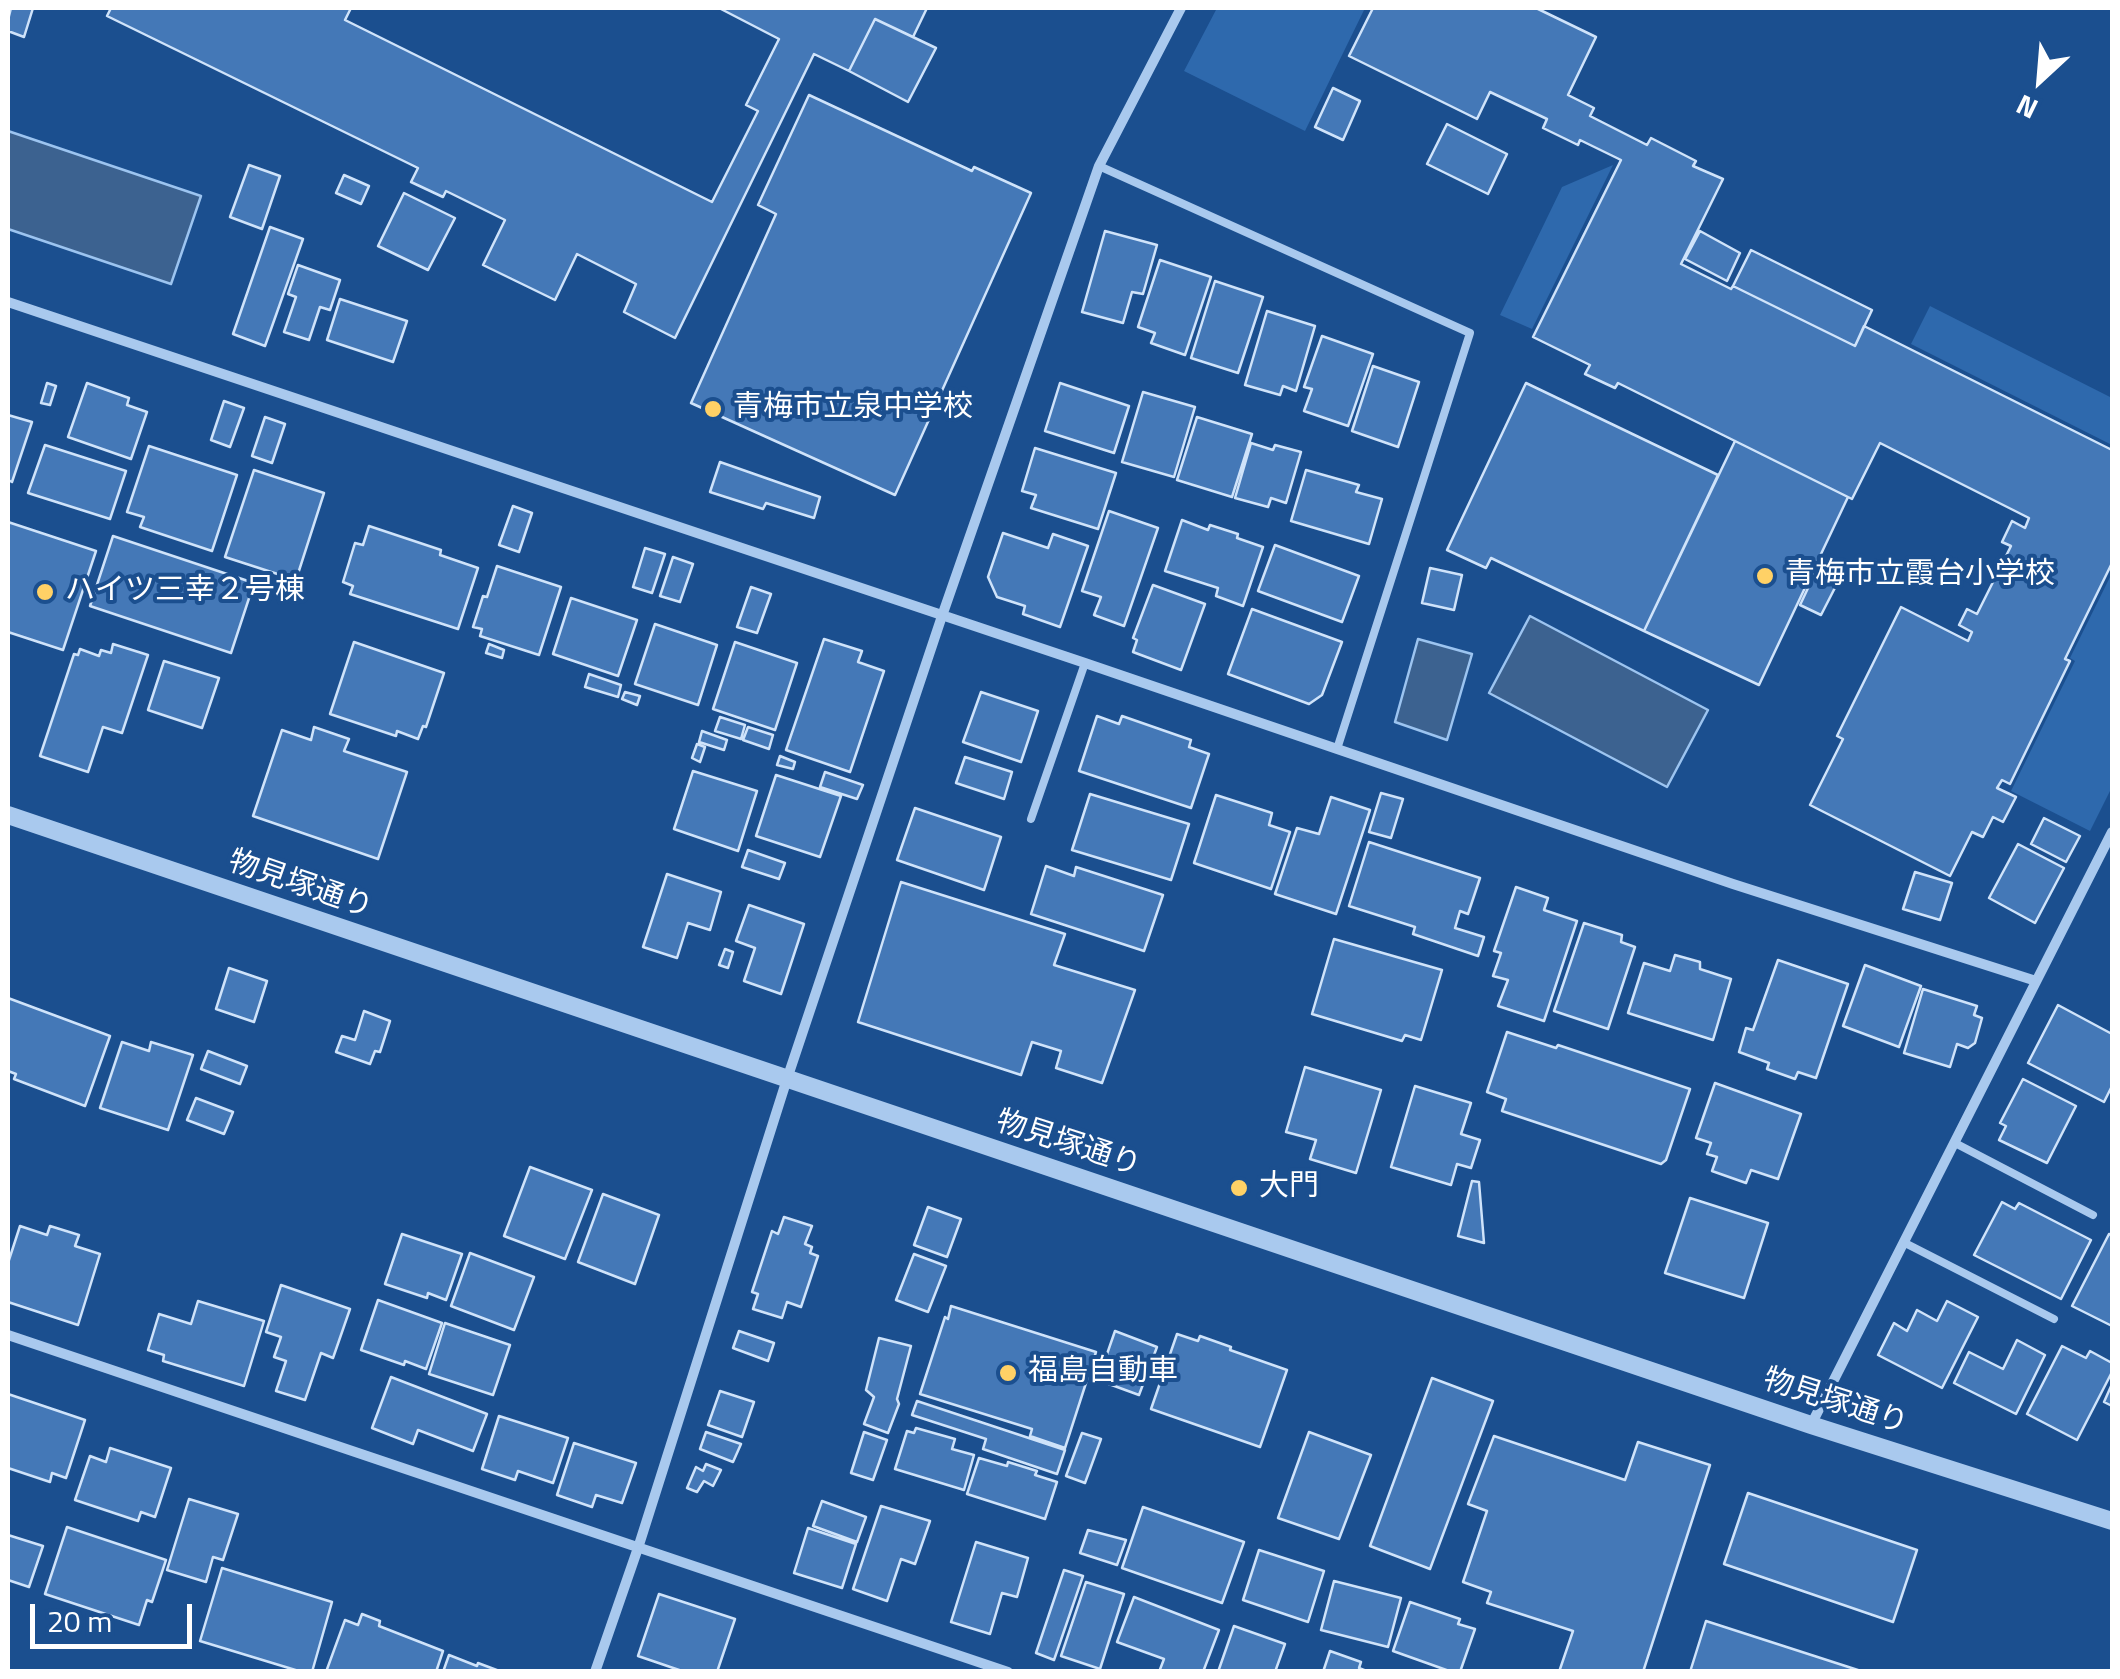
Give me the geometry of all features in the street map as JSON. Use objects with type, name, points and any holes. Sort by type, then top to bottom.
[{"type":"street","points":[[594,1672],[942,616],[1098,166],[1181,8]]},
{"type":"street","points":[[8,302],[1733,884],[2036,980]]},
{"type":"street","name":"物見塚通り","points":[[8,815],[1812,1425],[2112,1521]]},
{"type":"street","points":[[1812,1425],[2112,832]]},
{"type":"street","points":[[8,1335],[1008,1672]]},
{"type":"lane","points":[[1098,166],[1470,333],[1338,748]]},
{"type":"lane","points":[[1031,819],[1084,663]]},
{"type":"lane","points":[[1955,1144],[2093,1215]]},
{"type":"lane","points":[[1905,1243],[2054,1319]]},
{"type":"shaded area","points":[[1217,8],[1365,8],[1305,131],[1184,71]]},
{"type":"shaded area","points":[[8,131],[201,196],[171,284],[8,229]]},
{"type":"shaded area","points":[[1613,165],[1532,329],[1500,315],[1562,187]]},
{"type":"shaded area","points":[[1930,306],[2112,398],[2112,445],[1911,344]]},
{"type":"shaded area","points":[[2112,573],[2112,787],[2090,831],[2011,791],[2075,661],[2070,658]]},
{"type":"shaded area","points":[[1530,616],[1708,710],[1667,787],[1489,693]]},
{"type":"shaded area","points":[[1418,639],[1472,654],[1447,740],[1395,722]]},
{"type":"building","points":[[11,8],[33,8],[24,37],[8,31]]},
{"type":"building","points":[[111,8],[351,8],[345,20],[712,202],[758,111],[746,105],[779,39],[719,8],[927,8],[913,37],[875,19],[849,71],[814,54],[675,338],[624,312],[636,284],[577,254],[555,300],[483,265],[505,220],[446,191],[443,197],[411,182],[418,168],[107,16]]},
{"type":"building","points":[[1373,8],[1536,8],[1596,37],[1568,95],[1594,108],[1590,116],[1647,145],[1651,138],[1696,161],[1693,166],[1723,179],[1681,264],[1855,346],[1864,326],[2112,450],[2112,563],[2010,784],[2002,780],[1997,788],[2016,797],[2003,822],[1993,817],[1983,837],[1972,832],[1950,876],[1810,805],[1843,739],[1837,736],[1901,607],[1968,641],[1972,632],[1959,625],[1967,609],[1977,614],[2011,546],[2002,542],[2012,521],[2025,528],[2029,518],[1880,443],[1852,499],[1618,383],[1615,388],[1585,374],[1590,365],[1533,337],[1621,160],[1543,128],[1547,119],[1490,92],[1477,119],[1349,56]]},
{"type":"building","points":[[875,19],[936,48],[908,102],[849,71]]},
{"type":"building","points":[[1333,88],[1360,101],[1343,140],[1315,127]]},
{"type":"building","points":[[809,95],[972,171],[974,167],[1031,193],[895,495],[691,403],[776,214],[758,205]]},
{"type":"building","points":[[1447,124],[1507,154],[1488,194],[1427,164]]},
{"type":"building","points":[[249,165],[280,176],[262,229],[230,217]]},
{"type":"building","points":[[344,175],[369,186],[361,204],[336,193]]},
{"type":"building","points":[[404,193],[455,218],[428,270],[378,246]]},
{"type":"building","points":[[270,227],[303,239],[265,346],[233,334]]},
{"type":"building","points":[[1105,231],[1157,245],[1143,294],[1132,292],[1123,323],[1082,312]]},
{"type":"building","points":[[1700,231],[1740,253],[1727,281],[1685,259]]},
{"type":"building","points":[[1751,250],[1872,310],[1855,346],[1733,286]]},
{"type":"building","points":[[1160,260],[1211,277],[1185,355],[1151,343],[1155,333],[1138,327]]},
{"type":"building","points":[[298,265],[340,280],[330,310],[320,307],[309,340],[284,332],[296,297],[288,294]]},
{"type":"building","points":[[1215,281],[1263,297],[1238,373],[1191,358]]},
{"type":"building","points":[[340,299],[407,321],[393,362],[327,340]]},
{"type":"building","points":[[1267,311],[1315,326],[1296,391],[1283,386],[1280,395],[1245,385]]},
{"type":"building","points":[[1322,336],[1373,354],[1348,426],[1304,411],[1312,389],[1304,387]]},
{"type":"building","points":[[1373,366],[1419,382],[1398,447],[1352,431]]},
{"type":"building","points":[[47,383],[56,386],[50,405],[41,403]]},
{"type":"building","points":[[87,383],[129,398],[127,405],[147,412],[131,459],[68,437]]},
{"type":"building","points":[[1060,383],[1129,406],[1114,453],[1045,431]]},
{"type":"building","points":[[1526,383],[1718,475],[1644,631],[1491,558],[1486,568],[1447,550]]},
{"type":"building","points":[[1143,392],[1195,407],[1174,477],[1122,462]]},
{"type":"building","points":[[224,401],[244,408],[230,447],[211,440]]},
{"type":"building","points":[[8,415],[32,422],[12,482],[8,480]]},
{"type":"building","points":[[265,417],[285,424],[272,463],[252,456]]},
{"type":"building","points":[[1197,417],[1252,434],[1232,497],[1177,480]]},
{"type":"building","points":[[1735,441],[1848,497],[1759,685],[1644,631]]},
{"type":"building","points":[[1251,443],[1301,452],[1286,503],[1271,498],[1268,507],[1235,498]]},
{"type":"building","points":[[45,445],[126,471],[110,519],[28,493]]},
{"type":"building","points":[[149,446],[237,475],[212,551],[140,527],[144,517],[127,512]]},
{"type":"building","points":[[1035,448],[1116,473],[1098,529],[1031,508],[1036,495],[1022,491]]},
{"type":"building","points":[[720,462],[820,497],[814,518],[766,503],[763,509],[710,492]]},
{"type":"building","points":[[254,470],[324,493],[296,580],[225,557]]},
{"type":"building","points":[[1306,470],[1359,485],[1356,492],[1382,499],[1369,544],[1291,521]]},
{"type":"building","points":[[513,506],[532,513],[519,552],[499,545]]},
{"type":"building","points":[[1109,511],[1158,528],[1124,626],[1094,615],[1101,597],[1082,591]]},
{"type":"building","points":[[1182,520],[1208,530],[1210,525],[1238,534],[1237,538],[1263,547],[1243,606],[1216,596],[1218,588],[1165,571]]},
{"type":"building","name":"ハイツ三幸２号棟","points":[[8,522],[96,551],[63,650],[8,632]]},
{"type":"building","points":[[369,526],[441,550],[440,555],[478,568],[458,629],[350,594],[353,586],[343,582],[355,543],[363,545]]},
{"type":"building","points":[[1003,533],[1048,548],[1053,534],[1088,546],[1060,627],[1023,614],[1025,606],[997,597],[988,577]]},
{"type":"building","points":[[113,536],[254,583],[231,653],[90,606]]},
{"type":"building","points":[[1275,545],[1359,576],[1342,622],[1258,591]]},
{"type":"building","points":[[645,548],[665,554],[652,593],[633,587]]},
{"type":"building","points":[[673,557],[693,564],[680,602],[660,596]]},
{"type":"building","points":[[497,566],[561,587],[539,655],[480,636],[482,629],[473,627]]},
{"type":"building","points":[[1818,567],[1840,578],[1821,615],[1800,605]]},
{"type":"building","points":[[1430,568],[1462,575],[1454,610],[1422,603]]},
{"type":"building","points":[[1153,585],[1205,604],[1181,670],[1133,652],[1137,640],[1133,638]]},
{"type":"building","points":[[751,587],[771,594],[757,633],[737,627]]},
{"type":"building","points":[[571,598],[637,620],[618,676],[553,654]]},
{"type":"building","points":[[1252,609],[1342,642],[1322,695],[1309,704],[1228,674]]},
{"type":"building","points":[[655,624],[717,645],[698,705],[635,684]]},
{"type":"building","points":[[824,639],[862,651],[858,662],[884,671],[850,772],[786,750]]},
{"type":"building","points":[[354,642],[444,673],[426,727],[423,726],[418,739],[397,731],[396,736],[330,714]]},
{"type":"building","points":[[735,642],[797,663],[775,730],[713,709]]},
{"type":"building","points":[[113,644],[148,655],[122,733],[103,727],[88,772],[40,756],[74,654],[78,655],[80,649],[99,656],[101,650],[111,653]]},
{"type":"building","points":[[489,644],[504,650],[502,658],[486,653]]},
{"type":"building","points":[[164,661],[219,678],[202,728],[148,710]]},
{"type":"building","points":[[589,674],[621,685],[618,697],[585,687]]},
{"type":"building","points":[[625,692],[640,696],[637,705],[622,699]]},
{"type":"building","points":[[981,692],[1038,711],[1021,762],[963,742]]},
{"type":"building","points":[[1097,716],[1119,724],[1122,716],[1191,740],[1189,747],[1209,754],[1191,808],[1079,771]]},
{"type":"building","points":[[720,717],[745,725],[741,739],[715,731]]},
{"type":"building","points":[[314,727],[349,739],[344,751],[407,772],[378,859],[253,816],[282,730],[311,740]]},
{"type":"building","points":[[748,727],[773,735],[769,749],[743,740]]},
{"type":"building","points":[[702,731],[727,740],[724,750],[699,742]]},
{"type":"building","points":[[697,744],[705,747],[700,762],[692,758]]},
{"type":"building","points":[[780,756],[795,762],[793,769],[777,765]]},
{"type":"building","points":[[965,757],[1012,772],[1004,799],[956,783]]},
{"type":"building","points":[[693,771],[757,791],[738,851],[674,829]]},
{"type":"building","points":[[825,772],[863,785],[857,799],[820,787]]},
{"type":"building","points":[[776,775],[841,796],[820,857],[756,836]]},
{"type":"building","points":[[1381,793],[1403,799],[1391,838],[1369,832]]},
{"type":"building","points":[[1090,794],[1189,824],[1171,880],[1072,850]]},
{"type":"building","points":[[1216,795],[1272,813],[1269,825],[1290,832],[1271,889],[1194,863]]},
{"type":"building","points":[[1331,797],[1370,810],[1336,914],[1275,894],[1297,828],[1319,834]]},
{"type":"building","points":[[915,808],[1001,837],[984,890],[897,860]]},
{"type":"building","points":[[2044,818],[2080,836],[2066,862],[2031,844]]},
{"type":"building","points":[[1369,842],[1480,878],[1468,914],[1460,911],[1455,928],[1484,937],[1478,956],[1413,934],[1415,927],[1349,906]]},
{"type":"building","points":[[2018,844],[2064,868],[2035,923],[1989,898]]},
{"type":"building","points":[[748,850],[785,863],[779,879],[742,867]]},
{"type":"building","points":[[1046,866],[1074,876],[1076,867],[1163,895],[1144,951],[1031,914]]},
{"type":"building","points":[[1915,872],[1952,883],[1940,920],[1903,909]]},
{"type":"building","points":[[667,874],[721,892],[710,930],[688,923],[677,958],[643,947]]},
{"type":"building","points":[[901,882],[1065,934],[1054,965],[1135,990],[1102,1083],[1056,1068],[1061,1051],[1032,1042],[1021,1075],[858,1022]]},
{"type":"building","points":[[1516,887],[1548,898],[1544,910],[1577,921],[1544,1021],[1498,1006],[1508,980],[1493,976],[1501,953],[1494,951]]},
{"type":"building","points":[[749,905],[804,924],[781,994],[744,981],[755,948],[736,941]]},
{"type":"building","points":[[1584,923],[1622,935],[1621,942],[1635,947],[1608,1029],[1554,1011]]},
{"type":"building","points":[[1334,939],[1442,970],[1421,1040],[1405,1035],[1402,1041],[1312,1014]]},
{"type":"building","points":[[725,949],[733,952],[728,968],[719,965]]},
{"type":"building","points":[[1675,955],[1700,962],[1700,969],[1731,979],[1713,1040],[1628,1013],[1644,963],[1670,971]]},
{"type":"building","points":[[1778,960],[1848,984],[1816,1078],[1798,1072],[1795,1079],[1767,1069],[1769,1063],[1739,1052],[1746,1028],[1753,1030]]},
{"type":"building","points":[[1865,965],[1921,986],[1899,1047],[1843,1026]]},
{"type":"building","points":[[229,968],[267,981],[254,1022],[216,1009]]},
{"type":"building","points":[[1923,989],[1977,1006],[1974,1015],[1982,1018],[1975,1043],[1968,1048],[1957,1044],[1950,1067],[1904,1053]]},
{"type":"building","points":[[8,998],[110,1036],[85,1106],[14,1079],[16,1074],[8,1071]]},
{"type":"building","points":[[2058,1005],[2112,1034],[2112,1086],[2104,1102],[2028,1063]]},
{"type":"building","points":[[364,1011],[390,1021],[380,1052],[375,1051],[370,1064],[336,1052],[342,1036],[355,1040]]},
{"type":"building","points":[[1507,1032],[1690,1089],[1666,1160],[1661,1164],[1502,1111],[1506,1099],[1487,1092]]},
{"type":"building","points":[[122,1042],[149,1051],[151,1042],[193,1055],[168,1130],[100,1108]]},
{"type":"building","points":[[208,1051],[247,1066],[240,1084],[201,1069]]},
{"type":"building","points":[[1305,1067],[1381,1090],[1356,1173],[1310,1159],[1316,1140],[1286,1132]]},
{"type":"building","points":[[2023,1079],[2076,1106],[2047,1163],[1999,1140],[2006,1126],[2000,1123]]},
{"type":"building","points":[[1715,1083],[1801,1114],[1778,1179],[1751,1170],[1746,1183],[1712,1171],[1717,1157],[1707,1154],[1711,1143],[1696,1138]]},
{"type":"building","points":[[1415,1086],[1471,1103],[1461,1134],[1480,1140],[1471,1168],[1457,1164],[1451,1185],[1391,1167]]},
{"type":"building","points":[[196,1098],[233,1112],[224,1134],[187,1120]]},
{"type":"building","points":[[530,1167],[592,1190],[565,1259],[504,1236]]},
{"type":"building","points":[[1472,1181],[1479,1182],[1484,1243],[1458,1236]]},
{"type":"building","points":[[603,1194],[659,1215],[635,1284],[578,1262]]},
{"type":"building","points":[[1690,1198],[1768,1223],[1744,1298],[1665,1273]]},
{"type":"building","points":[[2002,1202],[2015,1209],[2019,1203],[2091,1240],[2061,1299],[1974,1255]]},
{"type":"building","points":[[928,1207],[961,1219],[947,1257],[914,1245]]},
{"type":"building","points":[[784,1217],[812,1226],[805,1244],[812,1247],[810,1253],[818,1256],[801,1307],[787,1302],[782,1318],[753,1309],[758,1294],[752,1292],[772,1231],[778,1234]]},
{"type":"building","points":[[20,1226],[47,1235],[50,1226],[79,1235],[75,1246],[100,1254],[78,1325],[8,1302],[8,1263]]},
{"type":"building","points":[[402,1234],[462,1254],[446,1300],[385,1284]]},
{"type":"building","points":[[2109,1234],[2112,1235],[2112,1326],[2072,1306]]},
{"type":"building","points":[[470,1253],[534,1277],[514,1330],[451,1306]]},
{"type":"building","points":[[914,1254],[946,1266],[928,1312],[896,1300]]},
{"type":"building","points":[[281,1285],[350,1309],[333,1358],[321,1353],[305,1400],[276,1391],[286,1361],[274,1357],[281,1337],[266,1332]]},
{"type":"building","points":[[378,1300],[442,1323],[426,1369],[361,1350]]},
{"type":"building","points":[[198,1301],[264,1321],[244,1386],[163,1361],[164,1355],[148,1350],[159,1314],[191,1324]]},
{"type":"building","points":[[1947,1301],[1978,1317],[1942,1388],[1878,1355],[1894,1323],[1907,1331],[1917,1310],[1937,1321]]},
{"type":"building","points":[[951,1306],[1096,1352],[1065,1448],[1030,1436],[1032,1429],[920,1394]]},
{"type":"building","points":[[445,1323],[510,1345],[493,1395],[429,1374]]},
{"type":"building","points":[[739,1331],[774,1343],[768,1361],[733,1348]]},
{"type":"building","points":[[1115,1331],[1157,1347],[1139,1395],[1098,1380]]},
{"type":"building","points":[[1177,1334],[1198,1341],[1200,1336],[1287,1370],[1260,1447],[1151,1409]]},
{"type":"building","points":[[879,1338],[911,1346],[899,1404],[888,1433],[864,1424],[874,1397],[866,1390]]},
{"type":"building","points":[[2017,1340],[2045,1355],[2016,1414],[1954,1383],[1969,1352],[2003,1369]]},
{"type":"building","points":[[2062,1346],[2086,1358],[2090,1351],[2112,1363],[2112,1372],[2077,1440],[2027,1414]]},
{"type":"building","points":[[391,1377],[487,1414],[473,1451],[418,1430],[413,1444],[372,1428]]},
{"type":"building","points":[[1432,1378],[1493,1401],[1430,1569],[1370,1546]]},
{"type":"building","points":[[2112,1384],[2112,1406],[2104,1402]]},
{"type":"building","points":[[720,1391],[754,1402],[742,1437],[708,1425]]},
{"type":"building","points":[[8,1394],[85,1420],[66,1478],[52,1473],[50,1482],[8,1468]]},
{"type":"building","points":[[917,1401],[1065,1450],[1057,1474],[983,1449],[986,1439],[912,1415]]},
{"type":"building","points":[[499,1416],[568,1438],[553,1483],[518,1471],[515,1480],[482,1469]]},
{"type":"building","points":[[916,1428],[955,1439],[952,1449],[974,1455],[964,1490],[895,1469],[907,1431],[914,1433]]},
{"type":"building","points":[[706,1432],[741,1444],[733,1462],[700,1449]]},
{"type":"building","points":[[864,1432],[887,1440],[873,1480],[851,1473]]},
{"type":"building","points":[[1309,1432],[1371,1455],[1339,1539],[1278,1518]]},
{"type":"building","points":[[1082,1433],[1101,1439],[1085,1483],[1066,1476]]},
{"type":"building","points":[[1494,1436],[1625,1480],[1638,1442],[1710,1465],[1643,1672],[1559,1672],[1573,1631],[1487,1603],[1491,1592],[1463,1582],[1487,1511],[1468,1504]]},
{"type":"building","points":[[574,1443],[636,1463],[622,1503],[596,1495],[592,1507],[557,1495]]},
{"type":"building","points":[[110,1448],[171,1468],[155,1517],[141,1512],[138,1521],[75,1500],[90,1456],[106,1462]]},
{"type":"building","points":[[979,1458],[1007,1466],[1008,1462],[1057,1482],[1045,1519],[967,1494]]},
{"type":"building","points":[[706,1464],[721,1470],[713,1486],[704,1481],[697,1492],[687,1488],[696,1467],[703,1471]]},
{"type":"building","points":[[1748,1493],[1917,1550],[1893,1622],[1724,1564]]},
{"type":"building","points":[[189,1499],[238,1514],[223,1560],[213,1557],[206,1582],[167,1570]]},
{"type":"building","points":[[822,1501],[866,1517],[857,1542],[813,1526]]},
{"type":"building","points":[[881,1506],[930,1521],[915,1564],[901,1559],[887,1601],[853,1589]]},
{"type":"building","points":[[1143,1507],[1244,1542],[1222,1603],[1122,1568]]},
{"type":"building","points":[[67,1527],[166,1560],[152,1602],[147,1600],[139,1625],[45,1594]]},
{"type":"building","points":[[808,1528],[856,1544],[842,1588],[794,1573]]},
{"type":"building","points":[[1088,1530],[1126,1540],[1117,1565],[1080,1553]]},
{"type":"building","points":[[8,1535],[43,1546],[29,1587],[8,1580]]},
{"type":"building","points":[[976,1542],[1028,1558],[1017,1597],[1002,1593],[990,1634],[951,1622]]},
{"type":"building","points":[[1259,1550],[1324,1571],[1308,1622],[1243,1600]]},
{"type":"building","points":[[222,1568],[332,1602],[312,1672],[200,1641]]},
{"type":"building","points":[[1064,1570],[1083,1576],[1054,1660],[1036,1653]]},
{"type":"building","points":[[1334,1581],[1401,1598],[1388,1647],[1321,1630]]},
{"type":"building","points":[[1086,1582],[1124,1594],[1100,1669],[1061,1656]]},
{"type":"building","points":[[659,1594],[735,1619],[717,1672],[685,1672],[638,1656]]},
{"type":"building","points":[[1134,1597],[1219,1630],[1203,1672],[1159,1672],[1164,1659],[1117,1642]]},
{"type":"building","points":[[1410,1602],[1460,1619],[1458,1624],[1475,1629],[1460,1672],[1393,1651]]},
{"type":"building","points":[[362,1614],[380,1621],[379,1626],[443,1651],[436,1672],[326,1672],[345,1620],[358,1625]]},
{"type":"building","points":[[1706,1621],[1864,1672],[1690,1672]]},
{"type":"building","points":[[1234,1626],[1285,1644],[1275,1672],[1218,1672]]},
{"type":"building","points":[[1330,1651],[1361,1662],[1359,1668],[1369,1672],[1323,1672]]},
{"type":"building","points":[[449,1655],[477,1666],[478,1663],[502,1672],[443,1672]]},
{"type":"place","name":"青梅市立泉中学校","points":[[713,409]]},
{"type":"place","name":"青梅市立霞台小学校","points":[[1765,576]]},
{"type":"place","name":"ハイツ三幸２号棟","points":[[45,592]]},
{"type":"place","name":"大門","points":[[1239,1188]]},
{"type":"place","name":"福島自動車","points":[[1008,1373]]}]
